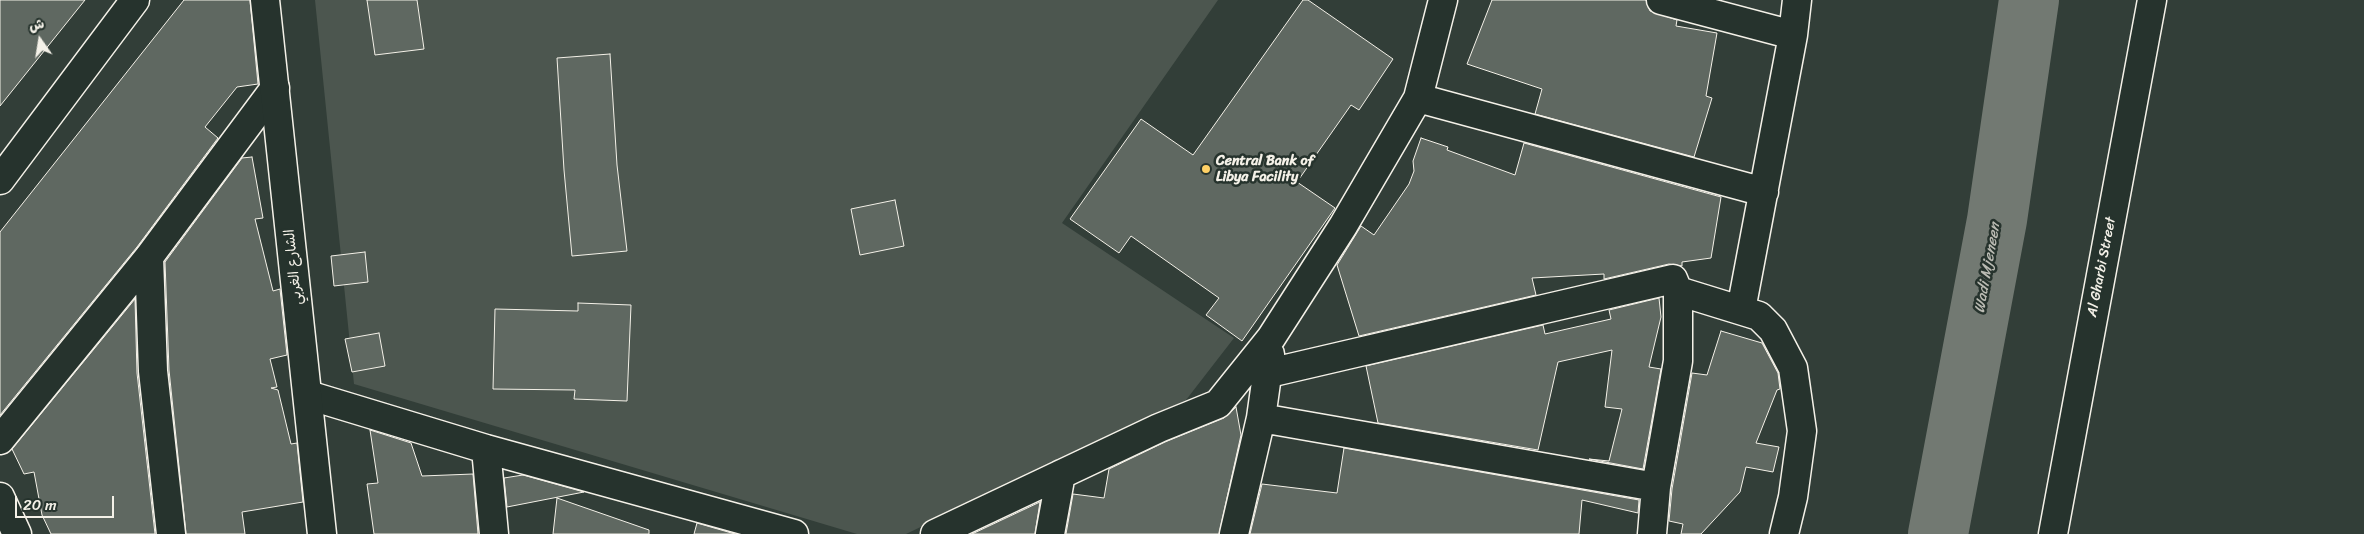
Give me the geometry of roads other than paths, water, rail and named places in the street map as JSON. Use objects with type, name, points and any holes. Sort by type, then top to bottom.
[{"type":"main road","points":[[0,180],[136,0]]},
{"type":"main road","name":"الشارع الغربي","points":[[264,0],[322,534]]},
{"type":"main road","points":[[935,534],[1159,428],[1218,404],[1271,338],[1343,226],[1418,98],[1442,0]]},
{"type":"main road","points":[[1661,0],[1793,36]]},
{"type":"main road","points":[[1741,310],[1793,36],[1797,0]]},
{"type":"main road","name":"Al Gharbi Street","points":[[2052,534],[2152,0]]},
{"type":"main road","points":[[0,440],[149,257],[274,88]]},
{"type":"main road","points":[[1418,98],[1764,192]]},
{"type":"main road","points":[[149,257],[153,371],[171,534]]},
{"type":"main road","points":[[1269,373],[1626,288],[1673,279],[1678,291],[1678,361],[1656,487],[1652,534]]},
{"type":"main road","points":[[1678,291],[1759,316],[1773,330],[1793,368],[1802,431],[1793,497],[1784,534]]},
{"type":"main road","points":[[1234,534],[1269,373],[1271,338]]},
{"type":"main road","points":[[308,395],[486,449],[794,534]]},
{"type":"main road","points":[[1260,418],[1656,487]]},
{"type":"main road","points":[[486,449],[494,534]]},
{"type":"main road","points":[[1050,534],[1061,474]]},
{"type":"main road","points":[[0,497],[17,534]]},
{"type":"waterway","name":"Wadi Mjeneen","points":[[1938,534],[1997,220],[2029,0]]},
{"type":"place","name":"Central Bank of Libya Facility","points":[[1206,169]]}]
